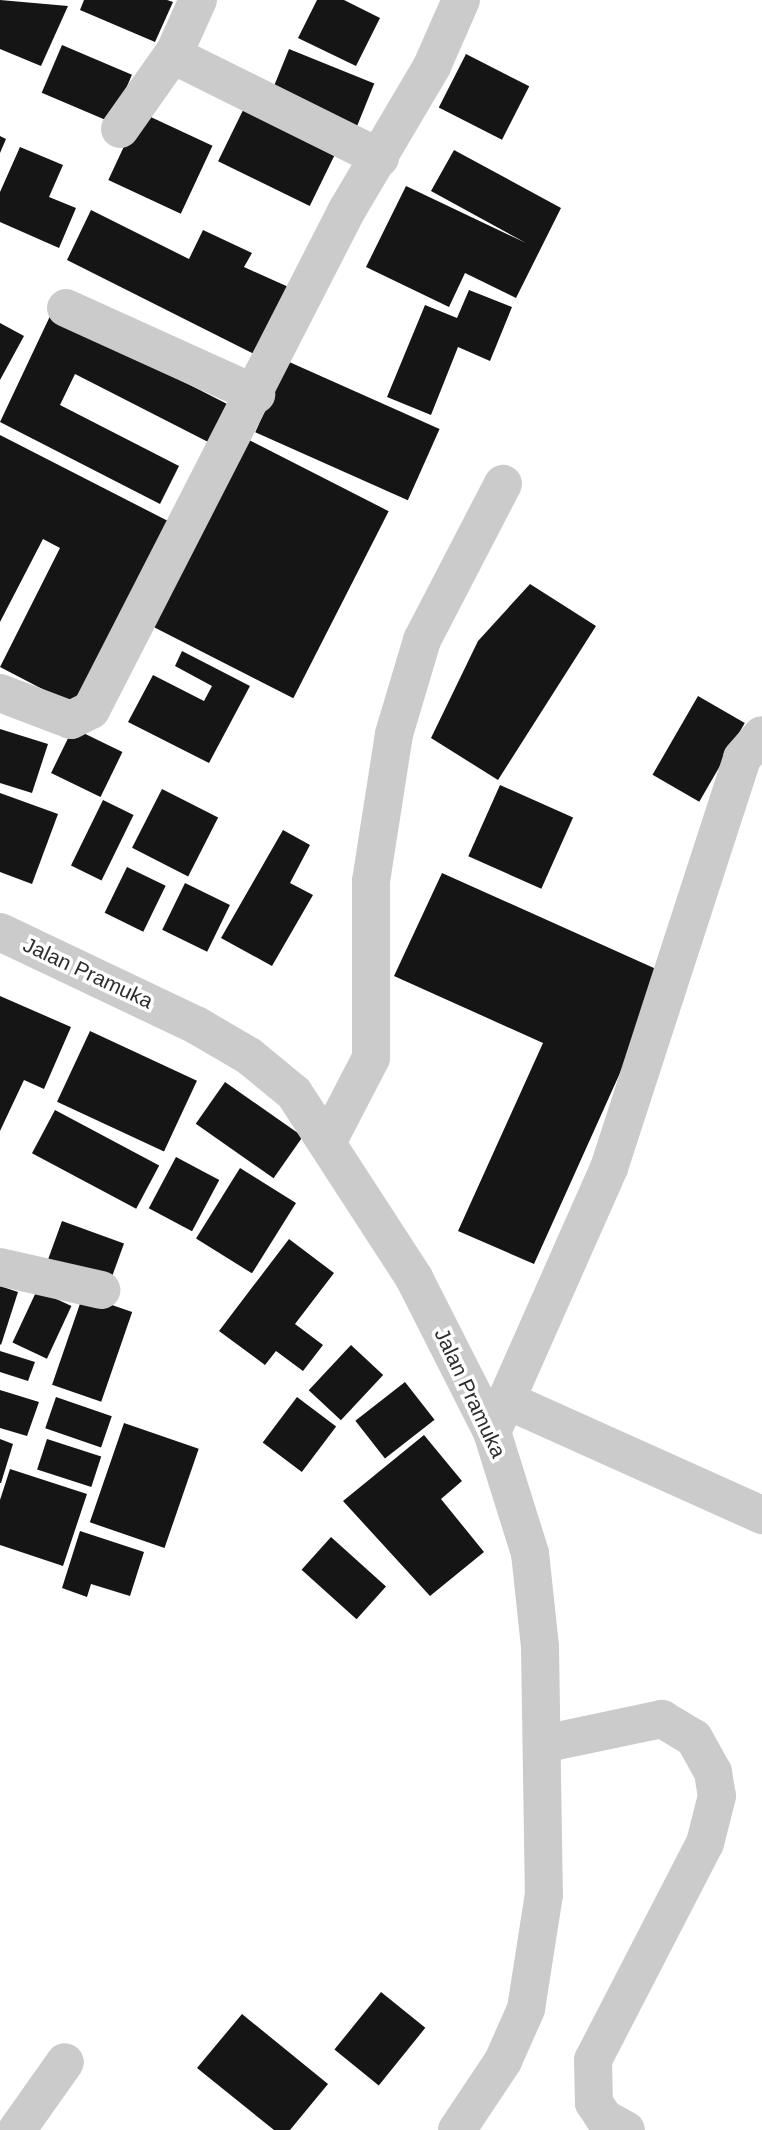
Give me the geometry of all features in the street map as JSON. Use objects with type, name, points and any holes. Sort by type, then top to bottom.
[{"type":"street","points":[[120,130],[175,51],[198,0]]},
{"type":"street","points":[[0,693],[71,720],[85,717],[256,394],[346,210],[380,158],[461,0]]},
{"type":"street","points":[[175,51],[211,78],[380,158]]},
{"type":"street","points":[[66,308],[256,394]]},
{"type":"street","points":[[329,1139],[371,1058],[371,881],[394,734],[422,640],[503,484]]},
{"type":"street","points":[[762,735],[742,758],[608,1168],[499,1416],[762,1515]]},
{"type":"street","name":"Jalan Pramuka","points":[[0,932],[249,1056],[294,1093],[329,1139],[499,1416],[530,1553],[543,1744],[540,1953],[526,2009],[503,2061],[457,2130]]},
{"type":"street","points":[[0,1267],[101,1290]]},
{"type":"street","points":[[543,1744],[663,1719],[694,1738],[713,1772],[717,1796],[705,1843],[593,2060],[594,2103],[604,2118],[626,2130]]},
{"type":"street","points":[[16,2130],[65,2062]]},
{"type":"building","points":[[0,0],[68,6],[41,66],[0,49]]},
{"type":"building","points":[[84,0],[173,2],[155,42],[80,10]]},
{"type":"building","points":[[317,0],[344,0],[380,18],[356,66],[298,38]]},
{"type":"building","points":[[62,45],[132,75],[112,123],[42,93]]},
{"type":"building","points":[[289,49],[374,83],[356,130],[270,95]]},
{"type":"building","points":[[466,54],[529,86],[502,140],[439,107]]},
{"type":"building","points":[[247,102],[339,147],[310,206],[218,161]]},
{"type":"building","points":[[140,112],[213,146],[181,214],[108,180]]},
{"type":"building","points":[[0,136],[6,139],[0,153]]},
{"type":"building","points":[[20,147],[63,165],[49,197],[76,208],[59,248],[0,222],[0,192]]},
{"type":"building","points":[[454,150],[561,208],[516,298],[465,273],[449,307],[366,267],[406,186],[526,243],[431,191]]},
{"type":"building","points":[[91,210],[189,259],[203,230],[252,253],[244,267],[293,289],[260,357],[67,260]]},
{"type":"building","points":[[469,290],[512,307],[490,361],[458,347],[431,415],[387,397],[425,305],[457,318]]},
{"type":"building","points":[[51,314],[233,407],[214,445],[75,374],[60,405],[179,466],[160,504],[0,422]]},
{"type":"building","points":[[0,323],[24,336],[0,380]]},
{"type":"building","points":[[287,361],[440,429],[408,500],[255,432]]},
{"type":"building","points":[[0,435],[168,521],[73,705],[0,667],[60,548],[43,539],[0,622]]},
{"type":"building","points":[[247,439],[389,511],[293,698],[152,626]]},
{"type":"building","points":[[530,584],[596,626],[498,780],[431,738],[478,641]]},
{"type":"building","points":[[182,651],[250,686],[209,763],[128,722],[153,675],[204,701],[212,686],[175,666]]},
{"type":"building","points":[[698,696],[745,723],[699,802],[652,775]]},
{"type":"building","points":[[73,728],[122,752],[101,797],[51,773]]},
{"type":"building","points":[[0,729],[48,744],[32,793],[0,783]]},
{"type":"building","points":[[500,785],[573,818],[541,889],[468,856]]},
{"type":"building","points":[[162,789],[218,818],[188,876],[132,848]]},
{"type":"building","points":[[0,793],[58,814],[32,884],[0,872]]},
{"type":"building","points":[[103,800],[134,815],[102,881],[71,866]]},
{"type":"building","points":[[283,830],[310,845],[290,883],[313,895],[272,966],[221,938]]},
{"type":"building","points":[[127,867],[166,886],[143,932],[105,913]]},
{"type":"building","points":[[442,873],[665,973],[534,1264],[458,1231],[543,1043],[394,976]]},
{"type":"building","points":[[185,883],[230,905],[207,952],[162,930]]},
{"type":"building","points":[[0,996],[71,1027],[44,1089],[24,1080],[0,1131]]},
{"type":"building","points":[[90,1031],[197,1081],[164,1152],[57,1102]]},
{"type":"building","points":[[225,1082],[303,1136],[274,1178],[196,1124]]},
{"type":"building","points":[[55,1110],[159,1165],[136,1209],[32,1153]]},
{"type":"building","points":[[176,1157],[219,1180],[192,1231],[149,1208]]},
{"type":"building","points":[[240,1168],[296,1203],[252,1273],[196,1238]]},
{"type":"building","points":[[62,1221],[124,1244],[109,1284],[47,1261]]},
{"type":"building","points":[[289,1239],[334,1273],[295,1324],[323,1345],[303,1371],[276,1351],[265,1365],[219,1331]]},
{"type":"building","points":[[0,1286],[18,1292],[1,1345],[0,1344]]},
{"type":"building","points":[[37,1290],[71,1306],[47,1359],[12,1343]]},
{"type":"building","points":[[83,1295],[132,1312],[101,1402],[52,1385]]},
{"type":"building","points":[[351,1345],[383,1375],[341,1420],[309,1390]]},
{"type":"building","points":[[0,1351],[35,1362],[28,1381],[0,1372]]},
{"type":"building","points":[[405,1382],[435,1420],[385,1459],[355,1421]]},
{"type":"building","points":[[0,1390],[39,1402],[27,1436],[0,1428]]},
{"type":"building","points":[[56,1397],[112,1416],[101,1447],[45,1428]]},
{"type":"building","points":[[297,1397],[336,1426],[302,1472],[263,1443]]},
{"type":"building","points":[[124,1423],[199,1449],[165,1548],[90,1522]]},
{"type":"building","points":[[424,1435],[462,1481],[441,1499],[484,1552],[430,1596],[343,1501]]},
{"type":"building","points":[[0,1439],[13,1444],[1,1483],[0,1483]]},
{"type":"building","points":[[47,1439],[101,1457],[91,1487],[37,1469]]},
{"type":"building","points":[[10,1469],[87,1494],[63,1566],[0,1545],[0,1500]]},
{"type":"building","points":[[80,1531],[144,1552],[130,1596],[91,1584],[87,1597],[62,1588]]},
{"type":"building","points":[[331,1537],[386,1587],[357,1619],[302,1570]]},
{"type":"building","points":[[381,1992],[425,2028],[379,2085],[334,2050]]},
{"type":"building","points":[[242,2014],[328,2084],[290,2130],[274,2130],[197,2068]]}]
